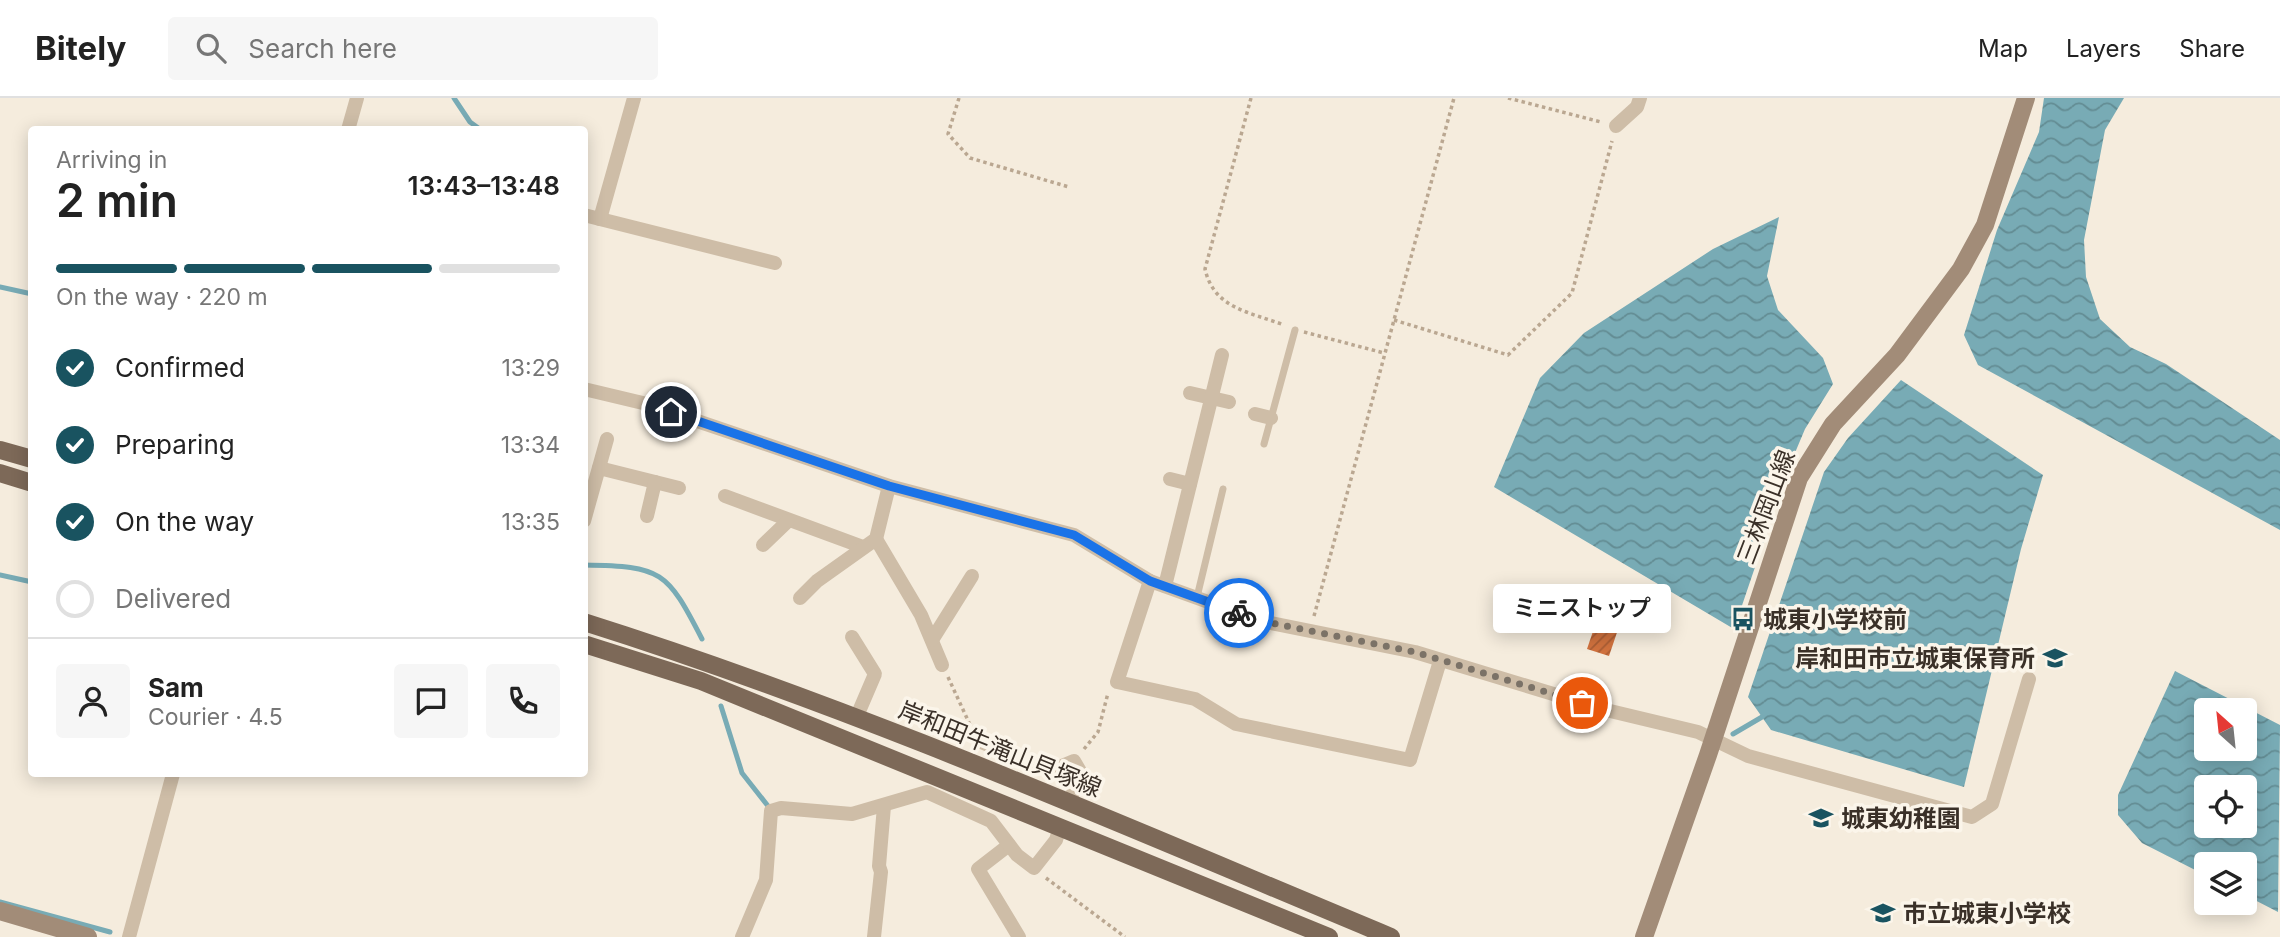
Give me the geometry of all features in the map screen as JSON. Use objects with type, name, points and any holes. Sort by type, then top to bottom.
[{"type":"main road","name":"三林岡山線","points":[[1644,937],[1713,740],[1799,478],[1833,424],[1897,355],[1961,269],[1985,225],[2026,98]]},
{"type":"main road","points":[[0,450],[28,458]]},
{"type":"main road","points":[[0,473],[28,482]]},
{"type":"main road","name":"岸和田牛滝山貝塚線","points":[[588,623],[710,662],[857,716],[1391,937]]},
{"type":"main road","name":"岸和田牛滝山貝塚線","points":[[588,645],[701,681],[1329,937]]},
{"type":"main road","points":[[0,911],[88,937]]},
{"type":"street","points":[[349,126],[357,98]]},
{"type":"street","points":[[600,219],[634,98]]},
{"type":"street","points":[[1616,126],[1637,107],[1640,98]]},
{"type":"street","points":[[588,216],[775,263]]},
{"type":"street","points":[[1165,586],[1222,355]]},
{"type":"street","points":[[588,390],[647,404],[889,486],[1074,535],[1150,581],[1261,621],[1415,652],[1606,710],[1698,732],[1748,756],[1972,817],[1992,804],[2028,680]]},
{"type":"street","points":[[1190,393],[1229,402]]},
{"type":"street","points":[[1255,414],[1271,418]]},
{"type":"street","points":[[588,507],[607,439]]},
{"type":"street","points":[[599,468],[679,488]]},
{"type":"street","points":[[1170,479],[1190,484]]},
{"type":"street","points":[[647,516],[656,482]]},
{"type":"street","points":[[800,597],[869,543],[889,486]]},
{"type":"street","points":[[725,496],[788,521],[869,543],[921,615],[943,665]]},
{"type":"street","points":[[763,545],[788,521]]},
{"type":"street","points":[[932,640],[972,576]]},
{"type":"street","points":[[1150,581],[1117,682],[1195,699],[1236,724],[1410,760],[1440,661]]},
{"type":"street","points":[[852,636],[875,674],[857,716]]},
{"type":"street","points":[[979,741],[1050,771],[1074,761],[1081,773],[1069,803]]},
{"type":"street","points":[[129,937],[172,777]]},
{"type":"street","points":[[742,937],[766,880],[771,811],[780,808],[852,814],[927,792],[992,821],[1009,845],[1034,868],[1056,839],[1060,827]]},
{"type":"street","points":[[874,937],[884,806]]},
{"type":"street","points":[[1009,845],[978,869],[1019,937]]},
{"type":"lane","points":[[1264,444],[1295,330]]},
{"type":"lane","points":[[1197,598],[1223,488]]},
{"type":"path","points":[[959,98],[948,134],[970,158],[1069,187]]},
{"type":"path","points":[[1251,98],[1205,269],[1209,288],[1220,300],[1295,330],[1384,353]]},
{"type":"path","points":[[1307,630],[1316,614],[1454,98]]},
{"type":"path","points":[[1394,320],[1508,355],[1572,293],[1616,126],[1508,98]]},
{"type":"path","points":[[943,665],[979,741]]},
{"type":"path","points":[[1074,761],[1098,732],[1109,690],[1117,682]]},
{"type":"path","points":[[1034,868],[1125,937]]},
{"type":"water","points":[[2044,98],[2124,98],[2105,130],[2084,240],[2086,277],[2100,319],[2130,347],[2166,364],[2280,440],[2280,530],[1978,365],[1964,335],[1997,230],[2039,132]]},
{"type":"water","points":[[1779,217],[1767,276],[1778,310],[1823,358],[1833,384],[1805,429],[1789,467],[1734,629],[1494,487],[1540,378],[1584,333],[1713,249]]},
{"type":"water","points":[[1901,380],[2043,475],[2021,549],[1964,787],[1771,730],[1748,697],[1824,472],[1848,438]]},
{"type":"water","points":[[2175,671],[2228,698],[2194,698],[2194,761],[2258,761],[2258,714],[2280,725],[2278,912],[2257,901],[2257,852],[2194,852],[2194,869],[2142,843],[2118,815],[2118,795]]},
{"type":"building","points":[[1606,593],[1628,600],[1609,656],[1587,649]]},
{"type":"waterway","points":[[454,98],[476,126]]},
{"type":"waterway","points":[[0,287],[28,293]]},
{"type":"waterway","points":[[588,565],[630,567],[659,577],[680,599],[702,639]]},
{"type":"waterway","points":[[0,575],[28,581]]},
{"type":"waterway","points":[[721,706],[742,773],[768,806]]},
{"type":"waterway","points":[[1733,734],[1762,717]]},
{"type":"waterway","points":[[0,902],[110,932]]},
{"type":"way so far","points":[[1239,613],[1261,621],[1415,652],[1582,703]]},
{"type":"place","name":"城東小学校前","points":[[1743,619]]},
{"type":"place","name":"岸和田市立城東保育所","points":[[2055,658]]},
{"type":"place","name":"ミニストップ","points":[[1582,703]]},
{"type":"place","name":"城東幼稚園","points":[[1821,818]]},
{"type":"place","name":"市立城東小学校","points":[[1883,913]]},
{"type":"route","points":[[671,412],[889,486],[1074,535],[1150,581],[1239,613]]}]
